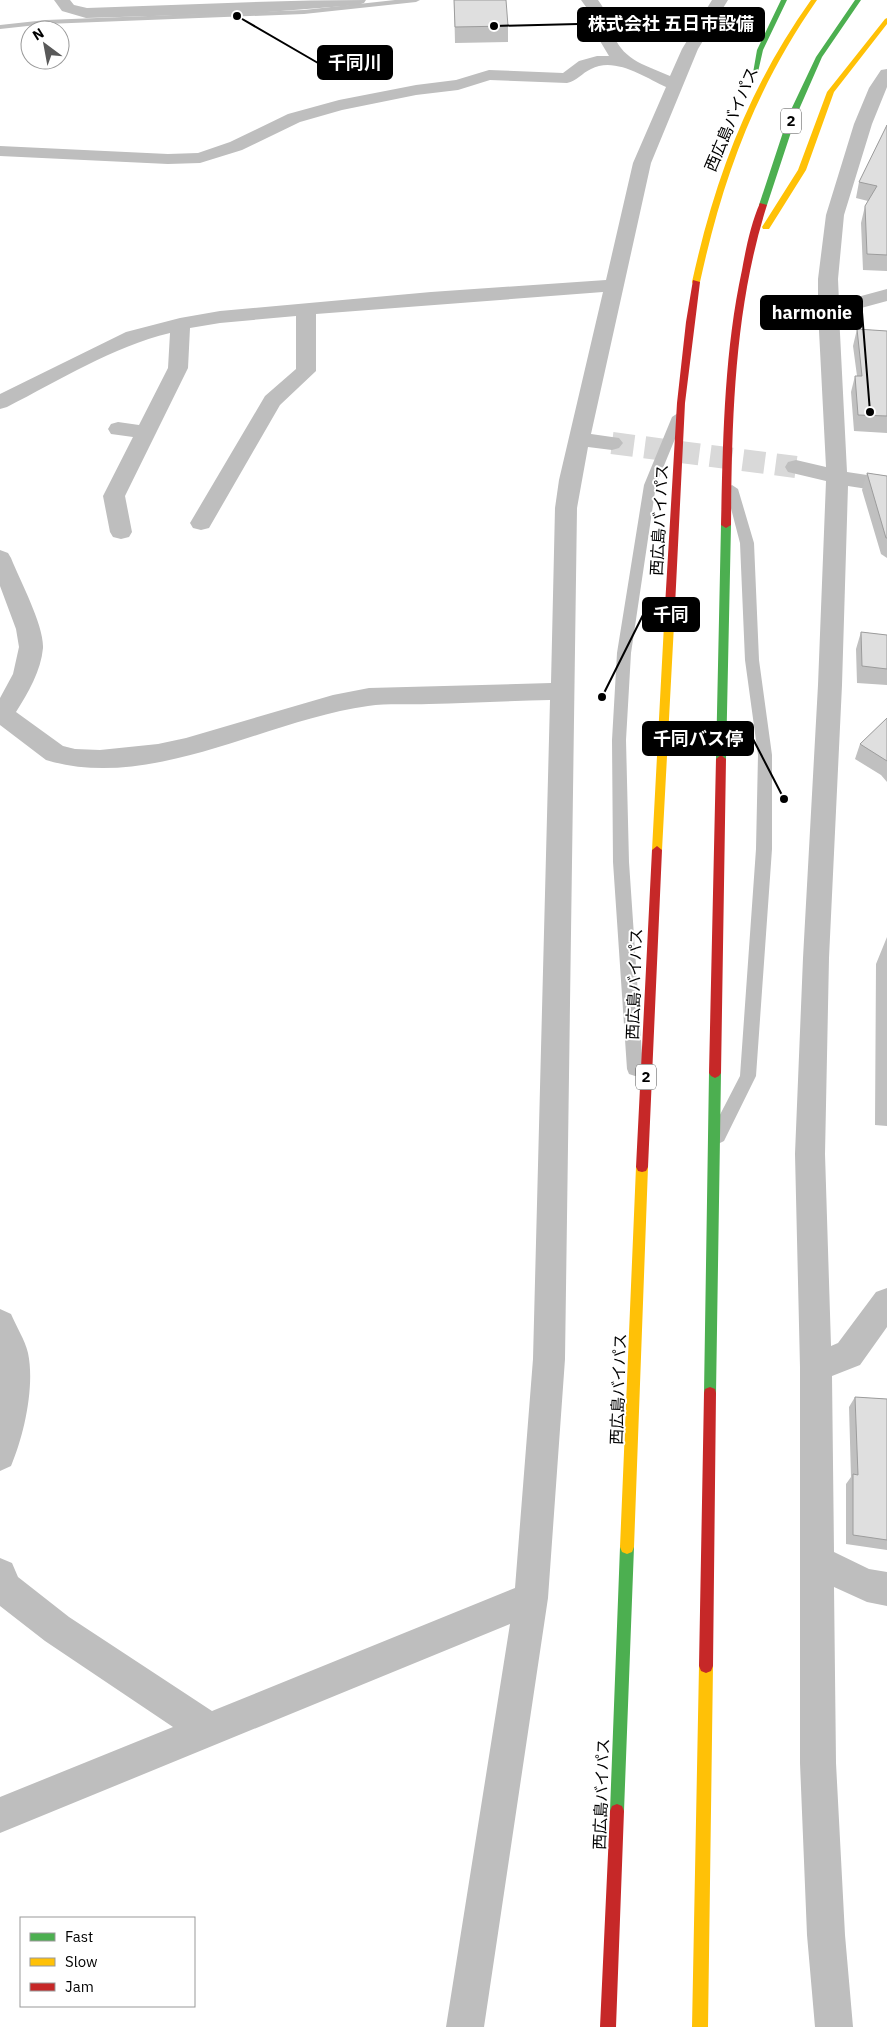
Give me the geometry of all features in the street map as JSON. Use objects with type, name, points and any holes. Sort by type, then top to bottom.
[{"type":"highway","name":"2","points":[[740,134],[760,50],[784,0]]},
{"type":"highway","name":"西広島バイパス","points":[[608,2027],[652,944],[682,408],[688,338],[700,261],[720,190],[740,134],[774,61],[814,0]]},
{"type":"highway","name":"2","points":[[700,2027],[714,1146],[728,472],[736,337],[749,253],[770,181],[793,114],[819,57],[858,0]]},
{"type":"highway","name":"2","points":[[749,253],[802,170],[831,92],[887,20]]},
{"type":"street","points":[[62,0],[68,8],[86,13],[255,8],[358,0]]},
{"type":"street","points":[[589,0],[600,14],[610,46],[622,61],[676,85]]},
{"type":"street","points":[[465,2027],[531,1598],[550,1359],[561,692],[566,508],[579,439],[642,163],[690,50],[720,0]]},
{"type":"street","points":[[0,151],[168,159],[200,158],[236,146],[294,118],[339,105],[416,90],[458,85],[489,75],[567,78],[591,63],[622,61]]},
{"type":"street","points":[[834,2027],[826,1935],[819,1772],[816,1367],[810,1154],[837,477],[828,279],[835,215],[871,124],[878,88],[887,74]]},
{"type":"street","points":[[0,402],[112,345],[149,331],[180,324],[220,317],[432,298],[615,285]]},
{"type":"street","points":[[828,311],[887,295]]},
{"type":"street","points":[[201,523],[272,401],[306,371],[306,310]]},
{"type":"street","points":[[120,532],[114,496],[144,432],[178,368],[180,324]]},
{"type":"street","points":[[118,429],[144,432]]},
{"type":"street","points":[[579,439],[612,443]]},
{"type":"street","points":[[796,467],[837,477],[887,485]]},
{"type":"street","points":[[0,558],[22,613],[31,646],[20,688],[2,714],[55,753],[75,758],[100,759],[158,753],[263,726],[333,704],[369,697],[561,692]]},
{"type":"street","points":[[816,1367],[849,1354],[887,1302]]},
{"type":"street","points":[[0,1324],[12,1353],[14,1399],[0,1455]]},
{"type":"street","points":[[816,1561],[867,1585],[887,1589]]},
{"type":"street","points":[[0,1575],[6,1589],[56,1628],[209,1730]]},
{"type":"street","points":[[0,1816],[531,1598]]},
{"type":"lane","points":[[642,1179],[621,862],[619,740],[624,653],[650,485],[682,408]]},
{"type":"lane","points":[[714,1146],[748,1076],[764,849],[765,754],[752,660],[747,543],[728,472]]},
{"type":"building","points":[[454,0],[506,0],[508,26],[455,27]]},
{"type":"building","points":[[887,125],[887,255],[867,254],[865,206],[877,186],[859,182]]},
{"type":"building","points":[[857,329],[887,331],[887,416],[858,415],[855,376],[862,376]]},
{"type":"building","points":[[867,473],[887,476],[887,538],[886,538]]},
{"type":"building","points":[[861,632],[887,635],[887,669],[862,666]]},
{"type":"building","points":[[887,718],[887,761],[860,744]]},
{"type":"building","points":[[855,1397],[887,1399],[887,1540],[853,1535],[853,1474],[858,1475]]},
{"type":"waterway","points":[[0,27],[46,22],[304,12],[416,0]]},
{"type":"tunnel","points":[[612,443],[796,467]]},
{"type":"traffic: fast","points":[[755,72],[760,50],[784,0]]},
{"type":"traffic: fast","points":[[763,205],[793,114],[819,57],[858,0]]},
{"type":"traffic: fast","points":[[721,759],[726,525]]},
{"type":"traffic: fast","points":[[710,1393],[715,1073]]},
{"type":"traffic: fast","points":[[617,1811],[627,1547]]},
{"type":"traffic: slow","points":[[696,282],[714,208],[726,171],[755,98],[792,31],[814,0]]},
{"type":"traffic: slow","points":[[766,227],[802,170],[831,92],[887,20]]},
{"type":"traffic: slow","points":[[657,850],[670,606]]},
{"type":"traffic: slow","points":[[627,1547],[642,1167]]},
{"type":"traffic: slow","points":[[700,2027],[706,1666]]},
{"type":"traffic: jam","points":[[726,525],[727,456],[733,354],[742,286],[749,253],[763,205]]},
{"type":"traffic: jam","points":[[670,606],[681,403],[696,282]]},
{"type":"traffic: jam","points":[[715,1073],[721,759]]},
{"type":"traffic: jam","points":[[642,1167],[657,850]]},
{"type":"traffic: jam","points":[[706,1666],[710,1393]]},
{"type":"traffic: jam","points":[[608,2027],[617,1811]]},
{"type":"place","name":"千同川","points":[[237,16]]},
{"type":"place","name":"株式会社 五日市設備","points":[[494,26]]},
{"type":"place","name":"harmonie","points":[[870,412]]},
{"type":"place","name":"千同","points":[[602,697]]},
{"type":"place","name":"千同バス停","points":[[784,799]]}]
